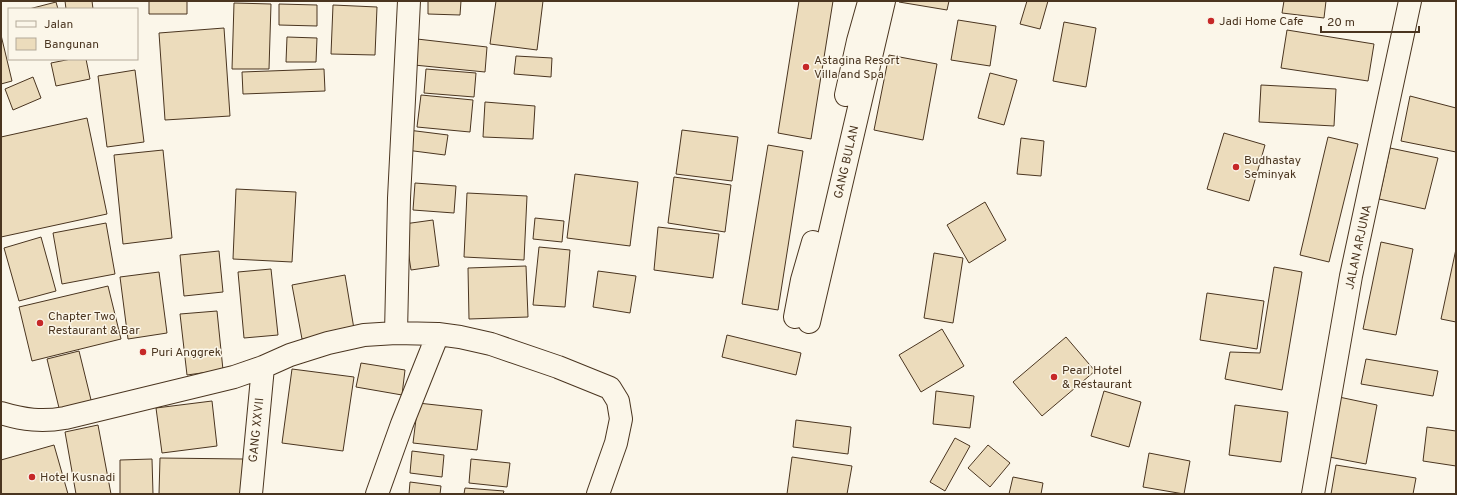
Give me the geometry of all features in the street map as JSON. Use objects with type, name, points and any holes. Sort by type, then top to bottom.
[{"type":"street","points":[[396,333],[399,198],[404,74],[409,1]]},
{"type":"street","name":"GANG BULAN","points":[[869,1],[858,41],[834,155],[802,280],[802,320],[884,1]]},
{"type":"street","name":"JALAN ARJUNA","points":[[1313,494],[1351,276],[1410,1]]},
{"type":"street","points":[[1,413],[39,421],[65,418],[220,380],[263,367],[290,355],[328,343],[364,335],[396,333],[438,334],[491,344],[558,367],[610,388],[618,401],[621,419],[616,442],[598,494]]},
{"type":"street","points":[[377,494],[402,424],[438,334]]},
{"type":"street","name":"GANG XXVII","points":[[250,494],[263,367]]},
{"type":"building","points":[[65,1],[92,1],[93,8],[66,8]]},
{"type":"building","points":[[149,1],[187,1],[187,14],[149,14]]},
{"type":"building","points":[[428,1],[461,1],[460,15],[428,14]]},
{"type":"building","points":[[496,1],[543,1],[537,50],[490,44]]},
{"type":"building","name":"Astagina Resort Villa and Spa","points":[[799,1],[833,1],[811,139],[778,133]]},
{"type":"building","points":[[899,1],[949,1],[947,10]]},
{"type":"building","points":[[1027,1],[1048,1],[1040,29],[1020,24]]},
{"type":"building","points":[[1284,1],[1326,1],[1324,18],[1282,13]]},
{"type":"building","points":[[56,2],[58,8],[33,8]]},
{"type":"building","points":[[234,3],[271,4],[269,69],[232,69]]},
{"type":"building","points":[[279,4],[317,5],[317,26],[279,25]]},
{"type":"building","points":[[333,5],[377,7],[375,55],[331,54]]},
{"type":"building","points":[[958,20],[996,26],[990,66],[951,60]]},
{"type":"building","points":[[1064,22],[1096,28],[1086,87],[1053,81]]},
{"type":"building","points":[[224,28],[230,116],[165,120],[159,33]]},
{"type":"building","points":[[1287,30],[1374,44],[1368,81],[1281,68]]},
{"type":"building","points":[[1,35],[12,81],[1,84]]},
{"type":"building","points":[[287,37],[317,38],[316,62],[286,62]]},
{"type":"building","points":[[417,39],[487,47],[485,72],[414,65]]},
{"type":"building","points":[[889,55],[937,64],[923,140],[874,130]]},
{"type":"building","points":[[516,56],[552,58],[551,77],[514,74]]},
{"type":"building","points":[[66,60],[86,60],[90,79],[56,86],[51,63]]},
{"type":"building","points":[[324,69],[325,91],[243,94],[242,72]]},
{"type":"building","points":[[426,69],[476,73],[474,97],[424,93]]},
{"type":"building","points":[[135,70],[144,142],[107,147],[98,76]]},
{"type":"building","points":[[990,73],[1017,80],[1004,125],[978,118]]},
{"type":"building","points":[[33,77],[41,98],[13,110],[5,89]]},
{"type":"building","points":[[1261,85],[1336,89],[1334,126],[1259,122]]},
{"type":"building","points":[[421,95],[473,100],[470,132],[417,127]]},
{"type":"building","points":[[1410,96],[1456,108],[1456,152],[1401,141]]},
{"type":"building","points":[[485,102],[535,106],[533,139],[483,137]]},
{"type":"building","points":[[87,118],[107,214],[1,237],[1,137]]},
{"type":"building","points":[[408,130],[448,135],[445,155],[406,150]]},
{"type":"building","points":[[682,130],[738,137],[732,181],[676,174]]},
{"type":"building","name":"Budhastay Seminyak","points":[[1224,133],[1265,145],[1249,201],[1207,189]]},
{"type":"building","points":[[1328,137],[1358,144],[1329,262],[1300,255]]},
{"type":"building","points":[[1021,138],[1044,141],[1041,176],[1017,174]]},
{"type":"building","points":[[768,145],[803,151],[778,310],[742,304]]},
{"type":"building","points":[[1390,148],[1438,158],[1425,209],[1379,199]]},
{"type":"building","points":[[163,150],[172,238],[123,244],[114,155]]},
{"type":"building","points":[[575,174],[638,182],[630,246],[567,238]]},
{"type":"building","points":[[674,177],[731,185],[725,232],[668,223]]},
{"type":"building","points":[[415,183],[456,186],[454,213],[413,210]]},
{"type":"building","points":[[236,189],[296,192],[292,262],[233,259]]},
{"type":"building","points":[[467,193],[527,196],[524,260],[464,257]]},
{"type":"building","points":[[985,202],[1006,240],[969,263],[947,225]]},
{"type":"building","points":[[535,218],[564,221],[562,242],[533,239]]},
{"type":"building","points":[[433,220],[439,266],[411,270],[404,224]]},
{"type":"building","points":[[106,223],[115,274],[62,284],[53,233]]},
{"type":"building","points":[[658,227],[719,234],[713,278],[654,270]]},
{"type":"building","points":[[41,237],[56,291],[19,301],[4,248]]},
{"type":"building","points":[[1381,242],[1413,249],[1396,335],[1363,329]]},
{"type":"building","points":[[539,247],[570,250],[565,307],[533,305]]},
{"type":"building","points":[[1456,249],[1456,322],[1441,319]]},
{"type":"building","points":[[219,251],[223,292],[184,296],[180,255]]},
{"type":"building","points":[[934,253],[963,258],[953,323],[924,318]]},
{"type":"building","points":[[526,266],[528,317],[469,319],[468,268]]},
{"type":"building","points":[[1274,267],[1302,272],[1282,390],[1225,379],[1230,352],[1260,353]]},
{"type":"building","points":[[271,269],[278,335],[244,338],[238,272]]},
{"type":"building","points":[[598,271],[636,276],[630,313],[593,307]]},
{"type":"building","points":[[159,272],[167,333],[128,339],[120,277]]},
{"type":"building","points":[[345,275],[354,329],[302,339],[292,285]]},
{"type":"building","points":[[108,286],[121,339],[32,361],[19,307]]},
{"type":"building","points":[[1207,293],[1264,301],[1257,349],[1200,340]]},
{"type":"building","points":[[217,311],[223,370],[187,375],[180,314]]},
{"type":"building","points":[[942,329],[964,366],[921,392],[899,355]]},
{"type":"building","points":[[727,335],[801,353],[796,375],[722,357]]},
{"type":"building","name":"Pearl Hotel & Restaurant","points":[[1066,337],[1095,371],[1042,416],[1013,382]]},
{"type":"building","points":[[79,351],[93,408],[61,416],[47,359]]},
{"type":"building","points":[[1366,359],[1438,371],[1433,396],[1361,384]]},
{"type":"building","points":[[361,363],[405,370],[402,395],[356,387]]},
{"type":"building","points":[[292,369],[354,377],[343,451],[282,443]]},
{"type":"building","points":[[936,391],[974,396],[970,428],[933,424]]},
{"type":"building","points":[[1104,391],[1141,402],[1129,447],[1091,436]]},
{"type":"building","points":[[1339,397],[1377,405],[1366,464],[1329,457]]},
{"type":"building","points":[[212,401],[217,446],[162,453],[156,408]]},
{"type":"building","points":[[418,403],[482,410],[477,450],[413,443]]},
{"type":"building","points":[[1235,405],[1288,412],[1281,462],[1229,455]]},
{"type":"building","points":[[796,420],[851,427],[848,454],[793,447]]},
{"type":"building","points":[[98,425],[111,494],[76,494],[65,432]]},
{"type":"building","points":[[1427,427],[1456,431],[1456,466],[1423,461]]},
{"type":"building","points":[[955,438],[970,446],[945,491],[930,482]]},
{"type":"building","name":"Hotel Kusnadi","points":[[54,445],[68,494],[1,494],[1,460]]},
{"type":"building","points":[[988,445],[1010,463],[990,487],[968,468]]},
{"type":"building","points":[[412,451],[444,455],[442,477],[410,473]]},
{"type":"building","points":[[1149,453],[1190,461],[1184,494],[1143,487]]},
{"type":"building","points":[[792,457],[852,466],[847,494],[787,494]]},
{"type":"building","points":[[160,458],[243,459],[243,494],[159,494]]},
{"type":"building","points":[[152,459],[153,494],[120,494],[120,460]]},
{"type":"building","points":[[471,459],[510,463],[507,487],[469,483]]},
{"type":"building","points":[[1336,465],[1416,478],[1413,494],[1331,494]]},
{"type":"building","points":[[1013,477],[1043,483],[1041,494],[1009,494]]},
{"type":"building","points":[[410,482],[441,486],[440,494],[409,494]]},
{"type":"building","points":[[465,488],[504,491],[503,494],[464,494]]},
{"type":"place","name":"Jadi Home Cafe","points":[[1211,21]]},
{"type":"place","name":"Astagina Resort Villa and Spa","points":[[806,67]]},
{"type":"place","name":"Budhastay Seminyak","points":[[1236,167]]},
{"type":"place","name":"Chapter Two Restaurant & Bar","points":[[40,323]]},
{"type":"place","name":"Puri Anggrek","points":[[143,352]]},
{"type":"place","name":"Pearl Hotel & Restaurant","points":[[1054,377]]},
{"type":"place","name":"Hotel Kusnadi","points":[[32,477]]}]
